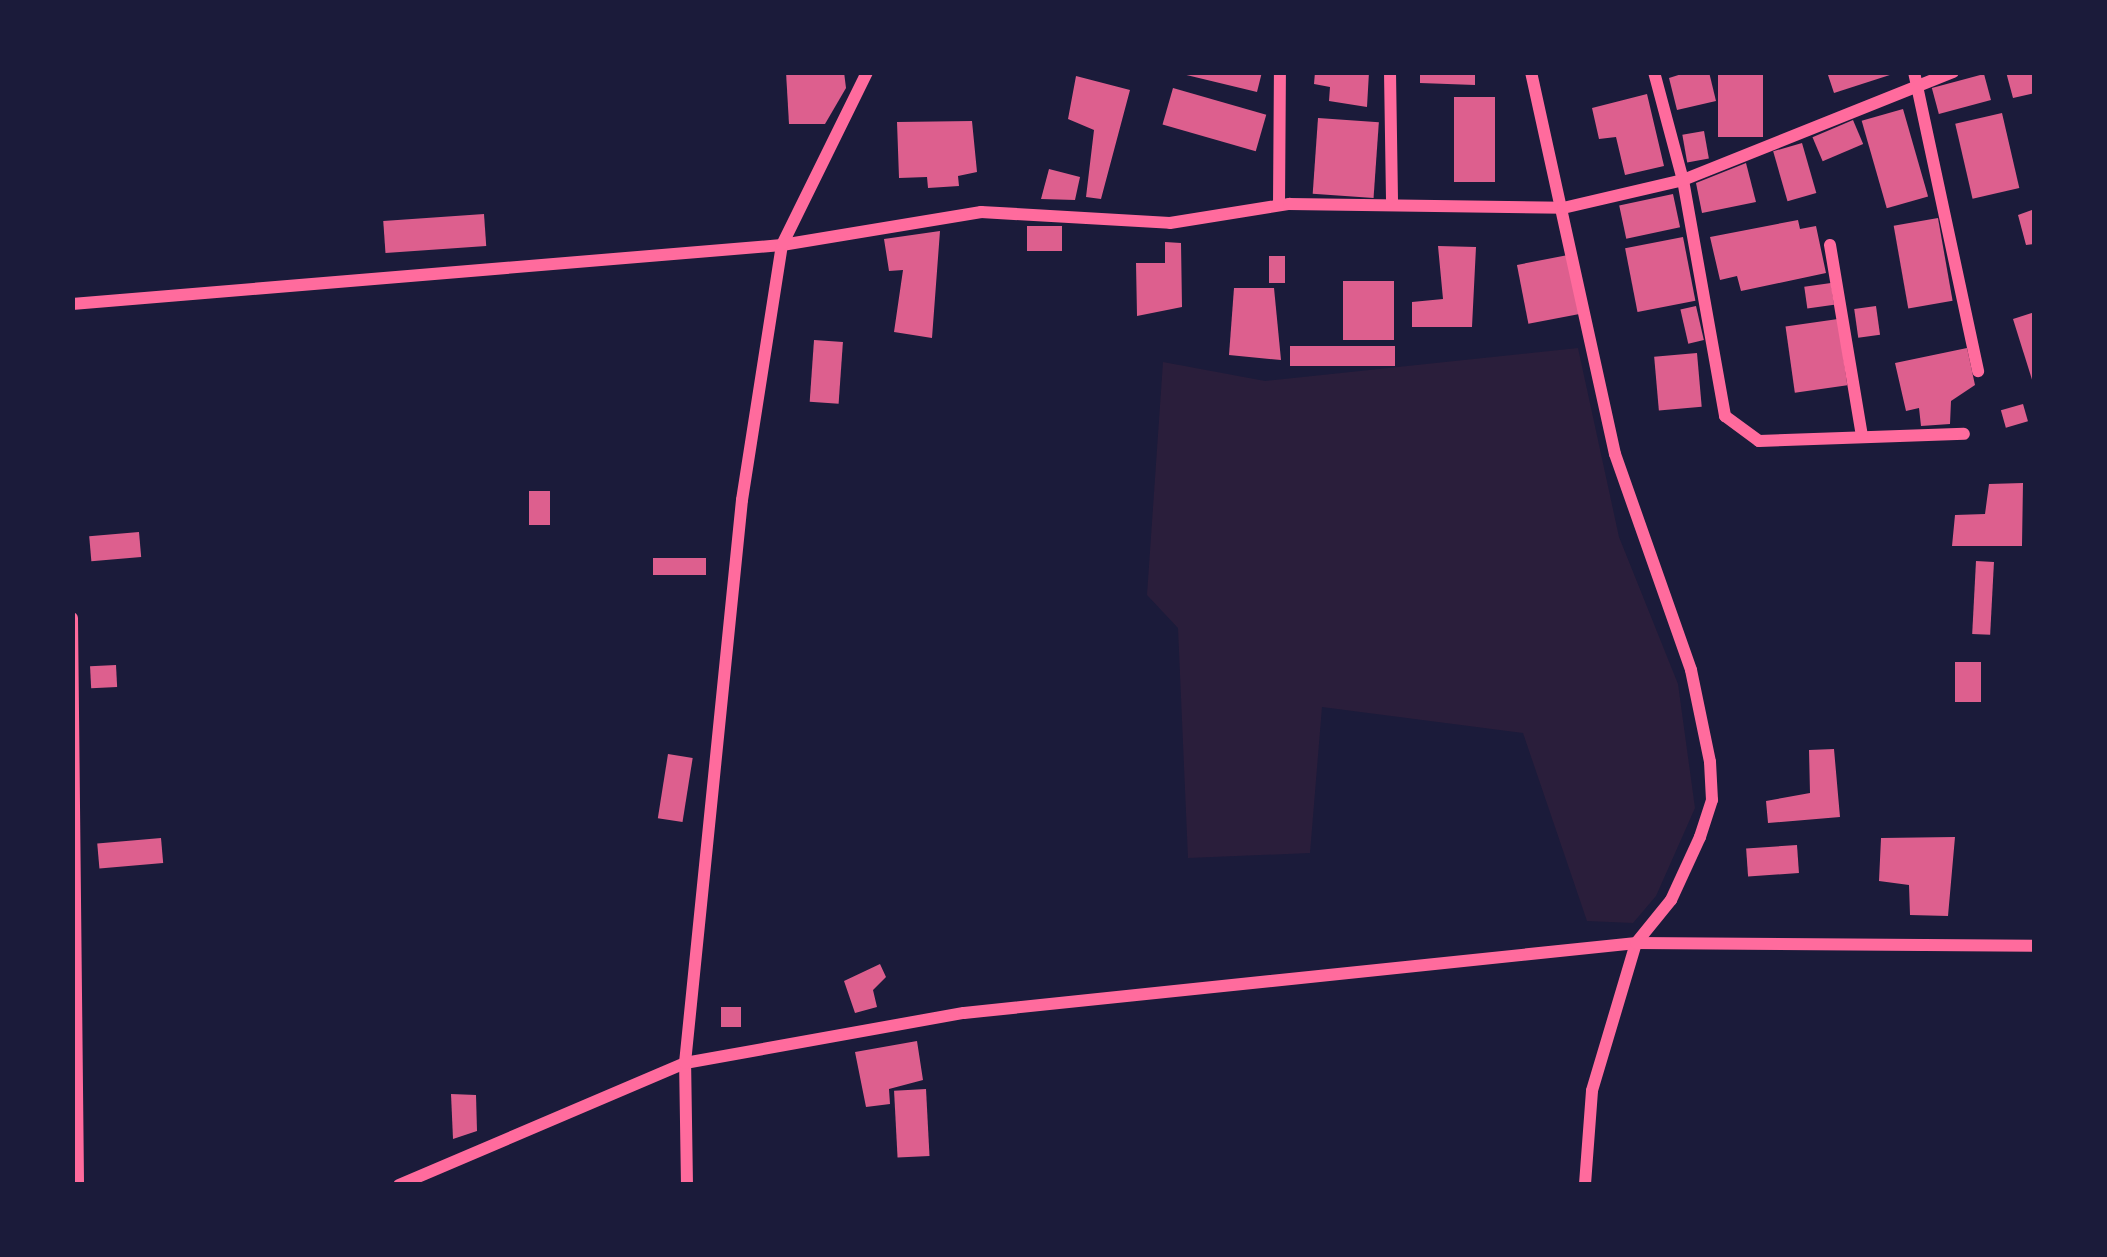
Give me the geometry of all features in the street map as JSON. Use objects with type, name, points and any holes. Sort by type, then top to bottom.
[{"type":"street","points":[[687,1185],[685,1063],[742,500],[782,245],[867,72]]},
{"type":"street","points":[[1279,205],[1280,72]]},
{"type":"street","points":[[1390,72],[1391,205]]},
{"type":"street","points":[[1532,72],[1616,454],[1691,670],[1711,761],[1712,800],[1700,837],[1671,900],[1636,943],[1592,1091],[1585,1185]]},
{"type":"street","points":[[1654,72],[1683,180],[1725,416],[1759,441],[1964,434]]},
{"type":"street","points":[[72,304],[782,245],[981,212],[1170,224],[1279,205],[1563,208],[1683,180],[1915,77],[1953,72]]},
{"type":"street","points":[[1915,77],[1978,371]]},
{"type":"street","points":[[1830,245],[1862,436]]},
{"type":"street","points":[[72,618],[78,1185]]},
{"type":"street","points":[[399,1185],[685,1063],[964,1013],[1636,943],[2035,946]]},
{"type":"shaded area","points":[[1578,348],[1619,537],[1678,684],[1695,808],[1656,896],[1633,923],[1587,921],[1523,733],[1322,707],[1310,853],[1188,858],[1178,628],[1147,595],[1163,362],[1265,381]]},
{"type":"building","points":[[786,72],[844,72],[846,88],[825,124],[789,124]]},
{"type":"building","points":[[1174,72],[1262,72],[1257,92]]},
{"type":"building","points":[[1315,72],[1369,72],[1367,107],[1329,101],[1330,87],[1314,84]]},
{"type":"building","points":[[1420,72],[1475,72],[1475,85],[1420,83]]},
{"type":"building","points":[[1709,72],[1716,101],[1677,110],[1669,78]]},
{"type":"building","points":[[1718,72],[1763,72],[1763,137],[1718,137]]},
{"type":"building","points":[[1827,72],[1896,72],[1896,73],[1834,93]]},
{"type":"building","points":[[2006,72],[2035,72],[2035,93],[2013,98]]},
{"type":"building","points":[[1984,74],[1991,100],[1939,114],[1932,88]]},
{"type":"building","points":[[1076,76],[1130,90],[1101,199],[1086,197],[1094,130],[1068,119]]},
{"type":"building","points":[[1173,88],[1266,115],[1256,151],[1163,125]]},
{"type":"building","points":[[1647,94],[1664,166],[1625,175],[1616,137],[1599,139],[1592,108]]},
{"type":"building","points":[[1454,97],[1495,97],[1495,182],[1454,182]]},
{"type":"building","points":[[1903,109],[1928,196],[1887,208],[1862,121]]},
{"type":"building","points":[[2002,113],[2019,188],[1973,199],[1955,124]]},
{"type":"building","points":[[1318,118],[1379,122],[1374,198],[1313,194]]},
{"type":"building","points":[[1853,120],[1863,144],[1823,161],[1812,137]]},
{"type":"building","points":[[972,121],[977,172],[958,176],[959,186],[928,188],[927,177],[899,178],[897,122]]},
{"type":"building","points":[[1704,131],[1709,159],[1687,162],[1682,135]]},
{"type":"building","points":[[1802,143],[1816,193],[1787,201],[1773,151]]},
{"type":"building","points":[[1746,163],[1756,202],[1702,213],[1696,183]]},
{"type":"building","points":[[1049,169],[1080,177],[1075,200],[1041,199]]},
{"type":"building","points":[[1673,194],[1680,227],[1626,239],[1619,205]]},
{"type":"building","points":[[2035,209],[2035,244],[2026,245],[2018,215]]},
{"type":"building","points":[[484,214],[486,246],[385,253],[383,221]]},
{"type":"building","points":[[1938,218],[1953,301],[1908,309],[1894,226]]},
{"type":"building","points":[[1798,220],[1800,229],[1816,226],[1826,273],[1741,291],[1737,276],[1720,280],[1710,237]]},
{"type":"building","points":[[1027,226],[1062,226],[1062,251],[1027,251]]},
{"type":"building","points":[[940,231],[932,338],[894,332],[903,270],[889,271],[884,239]]},
{"type":"building","points":[[1683,237],[1695,301],[1637,312],[1625,248]]},
{"type":"building","points":[[1165,242],[1181,243],[1182,307],[1137,316],[1136,263],[1165,263]]},
{"type":"building","points":[[1438,246],[1476,247],[1472,327],[1412,327],[1412,302],[1443,299]]},
{"type":"building","points":[[1568,255],[1579,314],[1528,324],[1517,265]]},
{"type":"building","points":[[1269,256],[1285,256],[1285,283],[1269,283]]},
{"type":"building","points":[[1343,281],[1394,281],[1394,340],[1343,340]]},
{"type":"building","points":[[1831,283],[1834,305],[1807,309],[1804,287]]},
{"type":"building","points":[[1234,288],[1274,288],[1281,360],[1229,355]]},
{"type":"building","points":[[1696,306],[1704,340],[1688,344],[1680,310]]},
{"type":"building","points":[[1876,306],[1880,335],[1858,338],[1854,309]]},
{"type":"building","points":[[2035,312],[2035,386],[2034,386],[2013,319]]},
{"type":"building","points":[[1838,319],[1847,385],[1795,393],[1786,326]]},
{"type":"building","points":[[814,340],[843,342],[839,404],[810,402]]},
{"type":"building","points":[[1290,346],[1395,346],[1395,366],[1290,366]]},
{"type":"building","points":[[1967,348],[1975,385],[1951,401],[1950,424],[1921,426],[1919,408],[1906,411],[1895,363]]},
{"type":"building","points":[[1697,353],[1702,407],[1659,411],[1654,357]]},
{"type":"building","points":[[2023,404],[2028,421],[2006,428],[2001,410]]},
{"type":"building","points":[[2023,483],[2022,546],[1952,546],[1955,515],[1985,514],[1989,484]]},
{"type":"building","points":[[529,491],[550,491],[550,525],[529,525]]},
{"type":"building","points":[[139,532],[141,557],[91,561],[89,536]]},
{"type":"building","points":[[653,558],[706,558],[706,575],[653,575]]},
{"type":"building","points":[[1976,561],[1994,562],[1990,635],[1972,634]]},
{"type":"building","points":[[1955,662],[1981,662],[1981,702],[1955,702]]},
{"type":"building","points":[[116,665],[117,687],[91,688],[90,666]]},
{"type":"building","points":[[1834,749],[1840,817],[1768,823],[1766,801],[1810,793],[1809,750]]},
{"type":"building","points":[[668,754],[693,758],[683,822],[658,818]]},
{"type":"building","points":[[1955,837],[1948,916],[1910,915],[1909,885],[1879,881],[1881,838]]},
{"type":"building","points":[[161,838],[163,863],[99,868],[97,844]]},
{"type":"building","points":[[1797,845],[1799,873],[1748,876],[1746,849]]},
{"type":"building","points":[[880,964],[886,977],[873,990],[877,1007],[855,1013],[844,981]]},
{"type":"building","points":[[721,1007],[741,1007],[741,1027],[721,1027]]},
{"type":"building","points":[[917,1041],[923,1080],[889,1089],[890,1104],[866,1107],[855,1052]]},
{"type":"building","points":[[926,1089],[930,1156],[898,1158],[894,1091]]},
{"type":"building","points":[[451,1094],[476,1095],[477,1131],[453,1139]]}]
